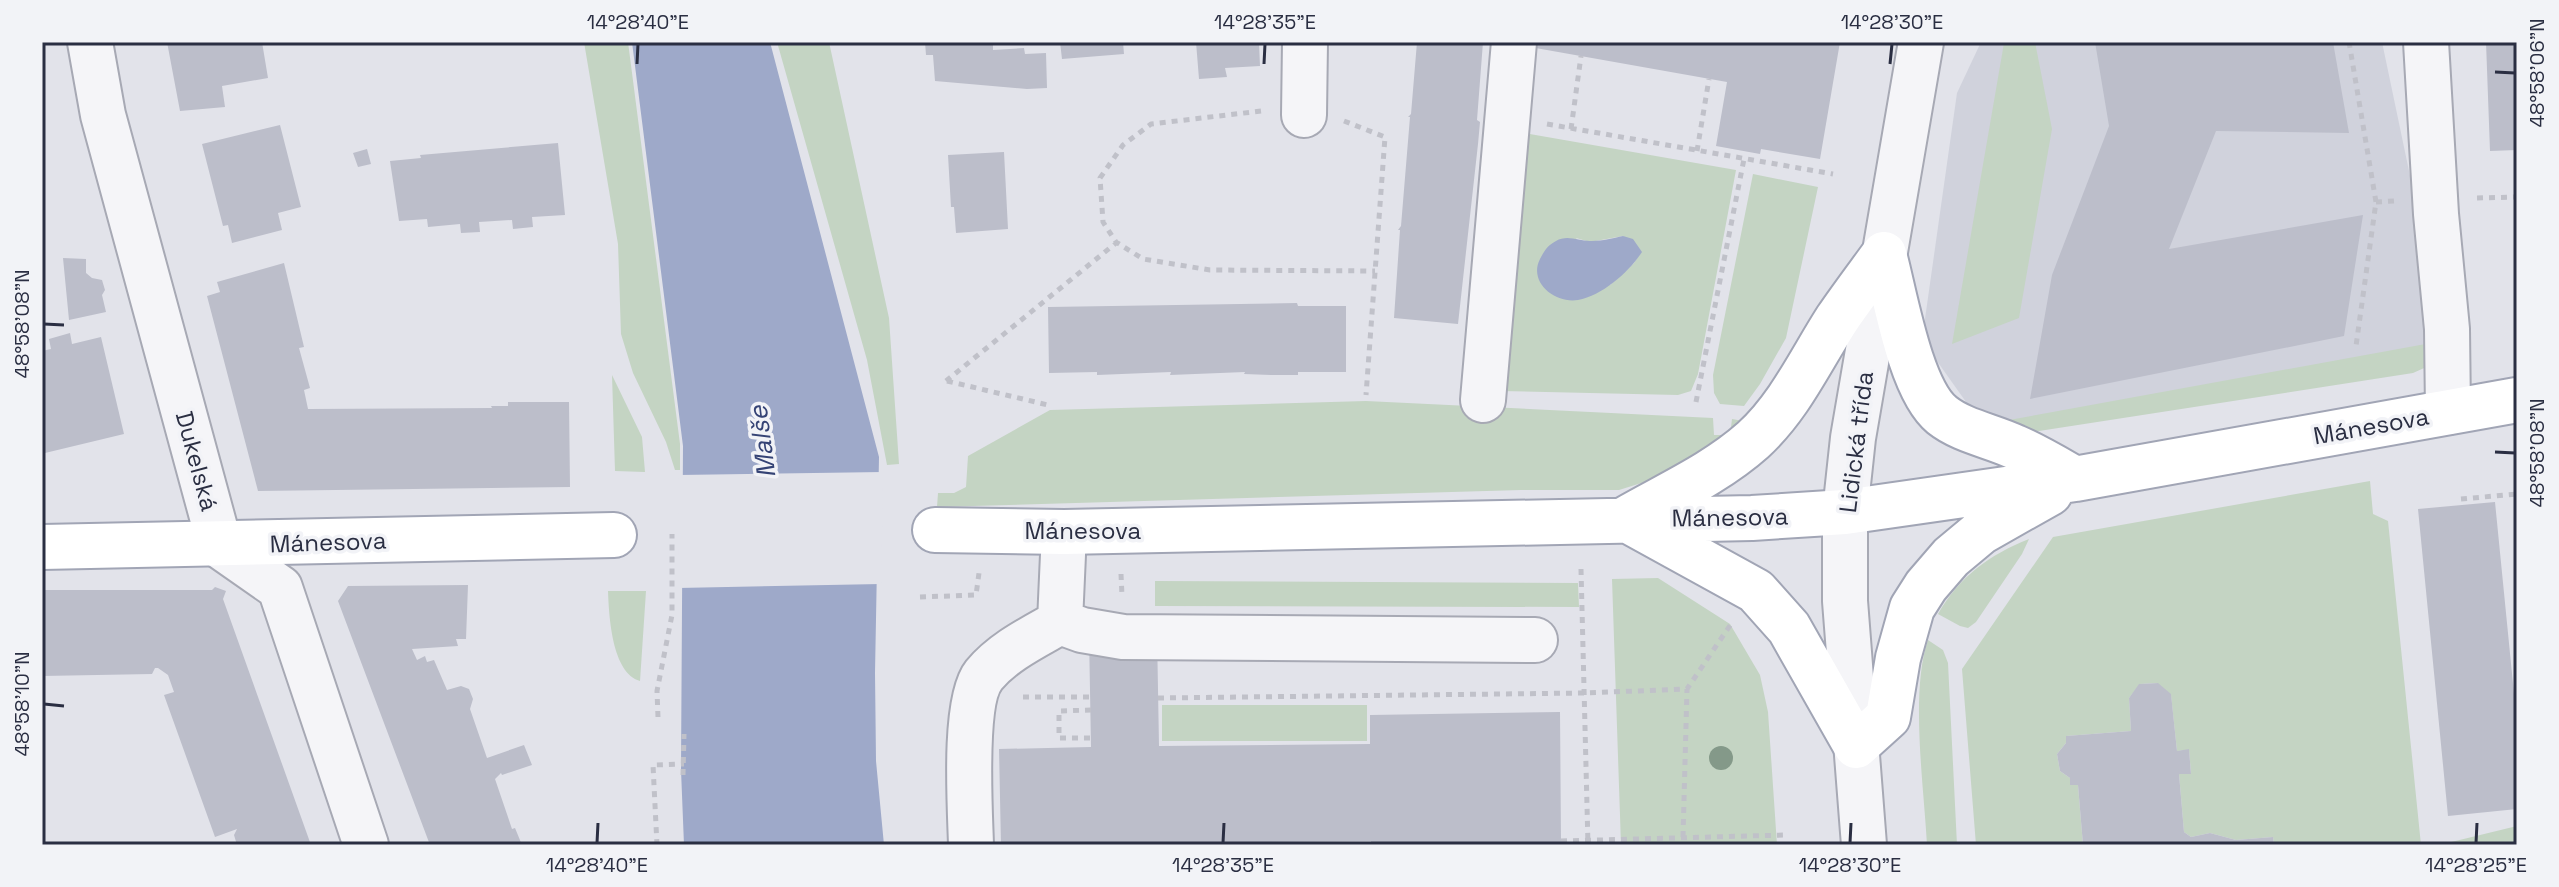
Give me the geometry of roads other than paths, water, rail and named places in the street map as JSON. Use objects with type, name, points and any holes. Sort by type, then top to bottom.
[{"type":"main road","points":[[1884,254],[1910,357],[1927,399],[1943,416],[2016,447],[2075,479]]},
{"type":"main road","points":[[1625,519],[1723,464],[1756,438],[1783,408],[1836,321],[1884,254]]},
{"type":"main road","name":"Mánesova","points":[[935,530],[1064,532],[1777,518],[1845,512],[2075,479],[2517,400]]},
{"type":"main road","points":[[1625,519],[1756,591],[1789,628],[1856,746],[1888,717],[1898,658],[1912,608],[1938,570],[1981,532],[2075,479]]},
{"type":"main road","name":"Mánesova","points":[[42,547],[220,546],[614,535]]},
{"type":"street","name":"Dukelská","points":[[90,42],[103,115],[220,546]]},
{"type":"street","points":[[1303,111],[1305,42]]},
{"type":"street","points":[[1483,400],[1514,42]]},
{"type":"street","name":"Lidická třída","points":[[1864,845],[1845,601],[1845,512],[1853,438],[1921,42]]},
{"type":"street","points":[[2426,42],[2436,214],[2447,329],[2448,412]]},
{"type":"street","points":[[1060,622],[1064,532]]},
{"type":"street","points":[[220,546],[280,588],[366,845]]},
{"type":"street","points":[[1060,622],[1082,630],[1123,637],[1535,640]]},
{"type":"street","points":[[971,845],[971,720],[982,677],[1011,651],[1060,622]]},
{"type":"water","name":"Malše","points":[[632,42],[770,42],[879,457],[876,761],[884,845],[684,845],[681,770],[683,446]]},
{"type":"water","points":[[1623,236],[1633,239],[1642,252],[1630,268],[1606,288],[1578,300],[1569,300],[1553,295],[1541,283],[1537,268],[1543,253],[1553,243],[1565,238],[1596,241]]}]
